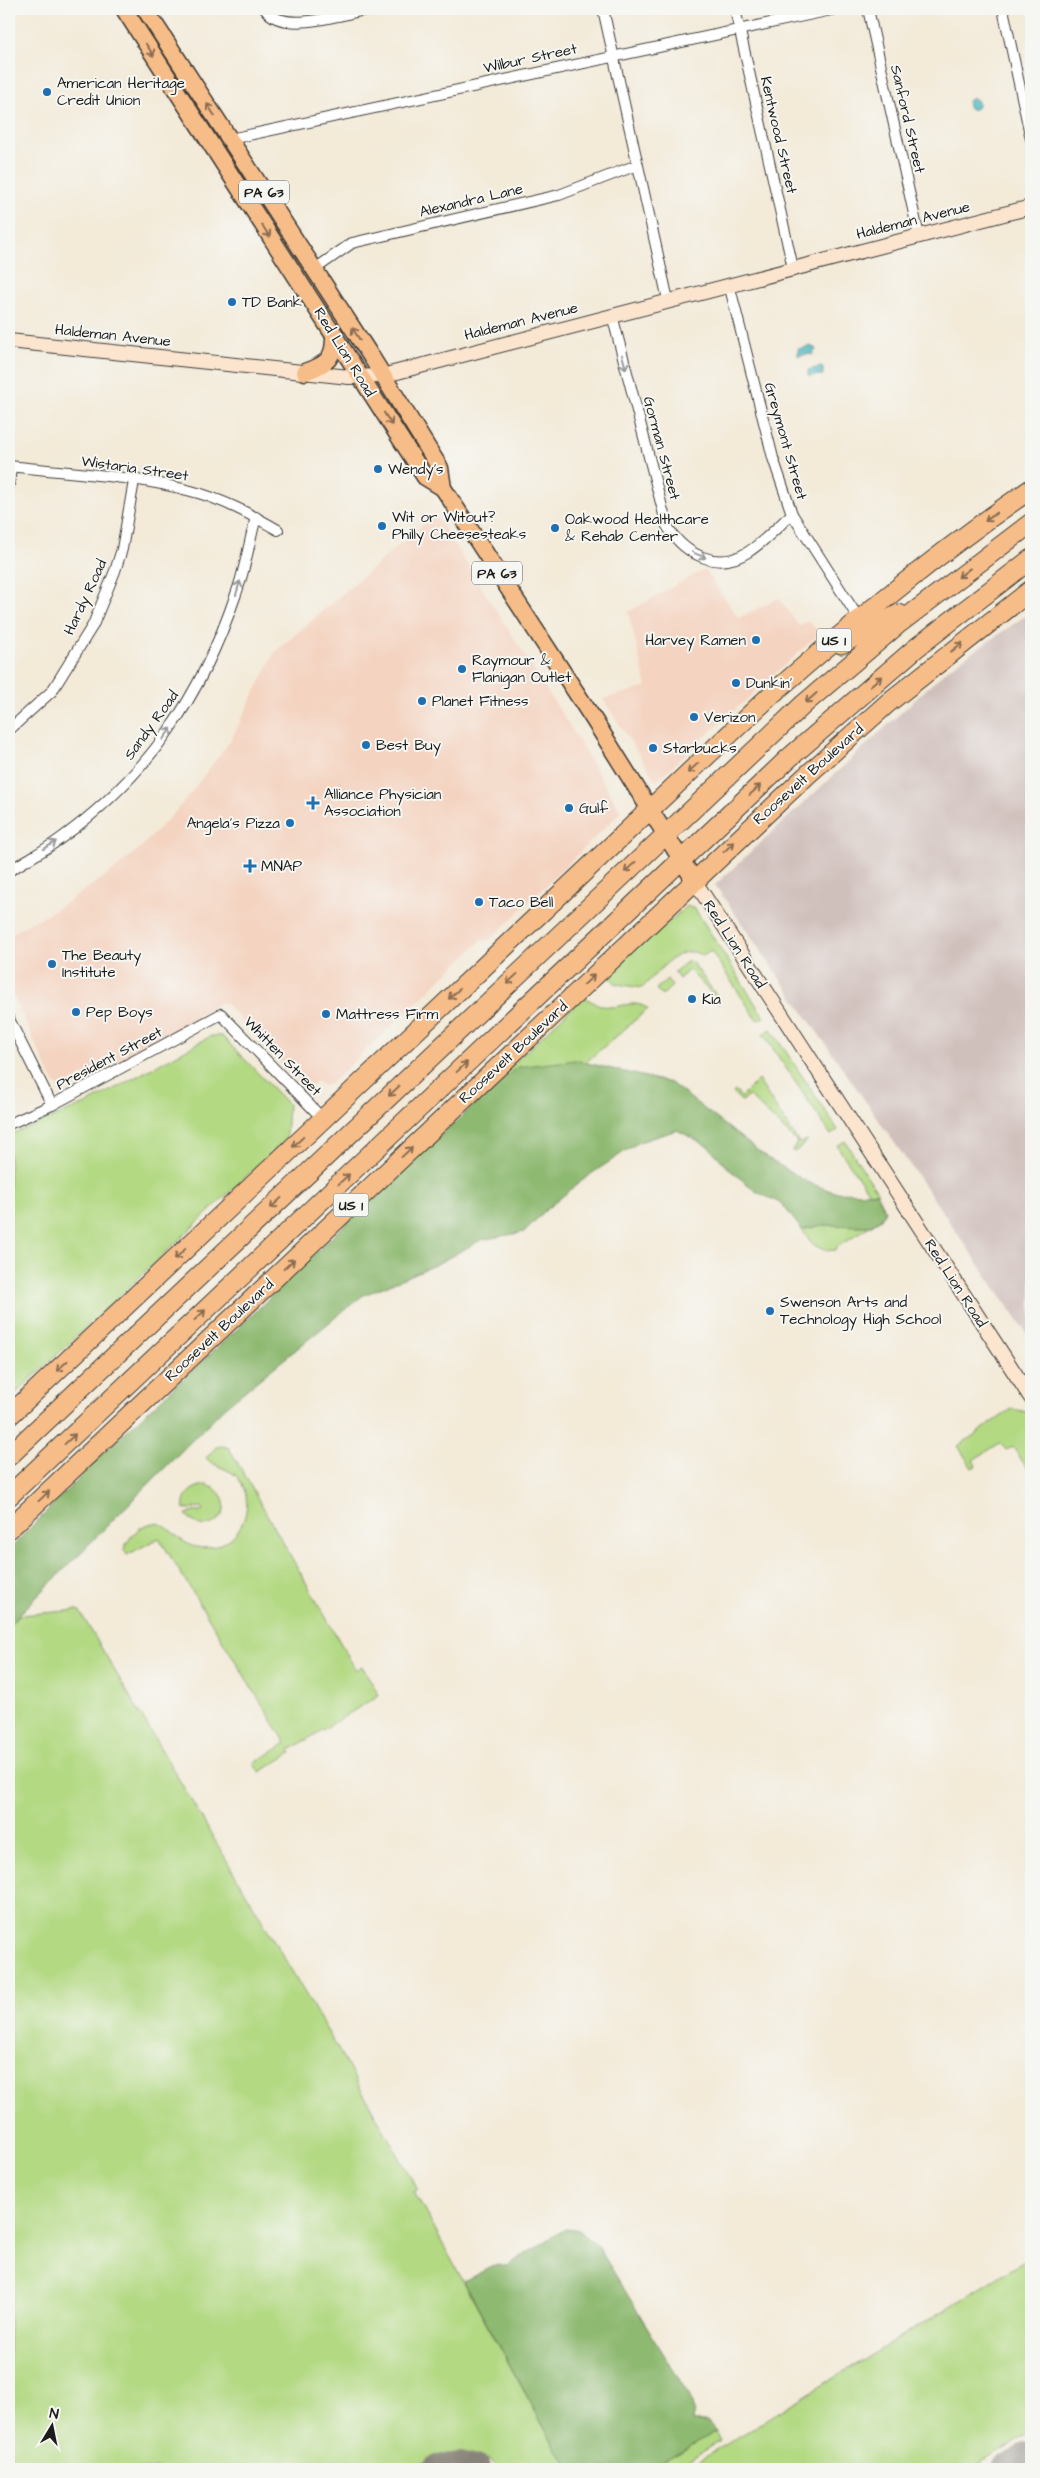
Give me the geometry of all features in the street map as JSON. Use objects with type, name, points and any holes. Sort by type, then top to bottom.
[{"type":"highway","name":"US 1","points":[[9,1416],[650,808],[808,662],[859,619],[969,533],[1031,489]]},
{"type":"highway","name":"US 1","points":[[9,1456],[804,704],[942,590],[1031,523]]},
{"type":"highway","name":"Roosevelt Boulevard","points":[[9,1496],[830,720],[960,613],[1031,559]]},
{"type":"highway","points":[[808,662],[942,590]]},
{"type":"highway","name":"Roosevelt Boulevard","points":[[9,1530],[806,776],[889,702],[1031,590]]},
{"type":"highway","points":[[889,702],[960,613]]},
{"type":"highway","points":[[397,1128],[492,1072]]},
{"type":"highway","points":[[117,1427],[173,1341]]},
{"type":"main road","name":"Red Lion Road","points":[[124,9],[425,477],[443,488]]},
{"type":"main road","name":"Red Lion Road","points":[[145,9],[315,269],[440,468],[443,488],[650,808],[694,880],[1031,1398]]},
{"type":"main road","name":"Haldeman Avenue","points":[[9,341],[362,378],[382,376],[1031,206]]},
{"type":"main road","points":[[305,372],[320,367],[331,355],[334,348],[334,333]]},
{"type":"street","points":[[265,9],[271,17],[285,22],[310,21],[369,9]]},
{"type":"street","points":[[603,9],[668,300]]},
{"type":"street","name":"Kentwood Street","points":[[735,9],[793,268]]},
{"type":"street","name":"Wilbur Street","points":[[230,139],[836,9]]},
{"type":"street","name":"Sanford Street","points":[[868,9],[919,236]]},
{"type":"street","points":[[1003,9],[1031,139]]},
{"type":"street","name":"Alexandra Lane","points":[[315,269],[352,242],[559,195],[637,165]]},
{"type":"street","name":"Greymont Street","points":[[729,284],[773,458],[792,514],[859,619]]},
{"type":"street","name":"Gorman Street","points":[[612,315],[667,526],[675,540],[686,549],[703,558],[718,562],[735,558],[748,552],[792,514]]},
{"type":"street","points":[[9,486],[10,467]]},
{"type":"street","name":"Wistaria Street","points":[[10,467],[134,481],[192,491],[236,507],[278,530]]},
{"type":"street","name":"Hardy Road","points":[[9,730],[52,691],[93,625],[115,571],[122,548],[134,481]]},
{"type":"street","name":"Sandy Road","points":[[9,871],[60,840],[103,805],[137,771],[184,711],[211,660],[237,593],[256,517]]},
{"type":"street","name":"Whitten Street","points":[[221,1014],[322,1119]]},
{"type":"street","name":"President Street","points":[[9,1124],[52,1106],[221,1014]]},
{"type":"street","points":[[9,1019],[52,1106]]},
{"type":"shaded area","points":[[435,514],[572,730],[621,812],[490,940],[482,940],[330,1084],[324,1086],[316,1081],[307,1090],[225,1003],[217,1004],[145,1048],[90,1076],[83,1075],[63,1087],[58,1086],[53,1081],[9,987],[9,935],[58,908],[113,871],[142,846],[178,809],[231,740],[275,652]]},
{"type":"shaded area","points":[[705,569],[738,618],[779,598],[799,626],[808,621],[820,633],[656,781],[603,699],[647,687],[628,612]]},
{"type":"shaded area","points":[[1031,612],[1031,1339],[715,885],[948,669]]},
{"type":"green space","points":[[687,906],[695,909],[764,1017],[757,1020],[711,951],[703,956],[694,952],[678,955],[642,988],[616,984],[607,974],[661,924],[664,926]]},
{"type":"green space","points":[[688,961],[693,963],[719,999],[719,1004],[714,1000],[716,998],[689,970],[679,979],[674,972]]},
{"type":"green space","points":[[667,979],[672,986],[662,996],[656,989]]},
{"type":"green space","points":[[583,997],[609,1007],[639,1004],[648,1009],[585,1063],[575,1060],[472,1107],[514,1063]]},
{"type":"green space","points":[[771,1029],[838,1130],[831,1135],[763,1034]]},
{"type":"green space","points":[[211,1036],[222,1036],[288,1104],[286,1139],[9,1400],[9,1135],[88,1103]]},
{"type":"green space","points":[[575,1060],[671,1083],[766,1157],[807,1182],[834,1192],[876,1193],[885,1211],[881,1219],[868,1226],[822,1225],[802,1230],[782,1204],[757,1192],[730,1170],[709,1147],[677,1130],[639,1142],[588,1176],[549,1207],[524,1232],[481,1240],[437,1264],[362,1296],[225,1407],[9,1625],[9,1550],[107,1449],[246,1321],[390,1180],[517,1067]]},
{"type":"green space","points":[[758,1080],[799,1143],[808,1140],[795,1152],[793,1151],[797,1142],[749,1096],[741,1101],[733,1093],[735,1091],[741,1097]]},
{"type":"green space","points":[[845,1141],[878,1193],[869,1193],[837,1146]]},
{"type":"green space","points":[[881,1219],[836,1248],[836,1250],[825,1250],[816,1246],[802,1230],[822,1225],[868,1226]]},
{"type":"green space","points":[[1012,1409],[1027,1412],[1031,1419],[1031,1474],[1013,1447],[1006,1450],[1000,1443],[973,1460],[976,1466],[972,1468],[958,1446]]},
{"type":"green space","points":[[223,1446],[229,1448],[356,1670],[362,1666],[379,1695],[290,1750],[291,1753],[260,1772],[253,1764],[286,1743],[159,1538],[127,1555],[124,1549],[128,1540],[135,1532],[144,1526],[154,1523],[164,1526],[184,1542],[196,1547],[210,1547],[222,1544],[232,1536],[240,1527],[247,1503],[244,1490],[238,1478],[206,1458],[216,1447]]},
{"type":"green space","points":[[207,1485],[219,1492],[224,1500],[224,1509],[220,1518],[205,1526],[195,1523],[186,1514],[203,1510],[202,1507],[184,1510],[184,1504],[187,1495],[193,1489]]},
{"type":"green space","points":[[79,1610],[342,2056],[418,2190],[414,2192],[557,2451],[573,2469],[501,2469],[489,2460],[463,2452],[446,2453],[413,2469],[9,2469],[9,1625],[20,1615]]},
{"type":"green space","points":[[565,2229],[579,2230],[599,2248],[690,2397],[694,2411],[692,2422],[708,2422],[716,2431],[649,2469],[573,2469],[557,2451],[464,2281],[497,2264],[507,2266]]},
{"type":"green space","points":[[1031,2257],[1031,2432],[971,2469],[686,2469]]},
{"type":"green space","points":[[716,2431],[721,2441],[673,2469],[649,2469]]},
{"type":"water","points":[[973,98],[979,104],[973,110],[967,104]]},
{"type":"water","points":[[811,346],[816,349],[812,355],[798,356],[798,349]]},
{"type":"water","points":[[823,368],[823,375],[808,376],[808,370]]},
{"type":"taxiway","points":[[1006,2469],[1031,2454]]},
{"type":"taxiway","points":[[438,2469],[459,2465],[477,2469]]},
{"type":"place","name":"American Heritage Credit Union","points":[[47,92]]},
{"type":"place","name":"TD Bank","points":[[232,302]]},
{"type":"place","name":"Wendy's","points":[[378,469]]},
{"type":"place","name":"Wit or Witout? Philly Cheesesteaks","points":[[382,526]]},
{"type":"place","name":"Oakwood Healthcare & Rehab Center","points":[[555,528]]},
{"type":"place","name":"Harvey Ramen","points":[[756,640]]},
{"type":"place","name":"Raymour & Flanigan Outlet","points":[[462,669]]},
{"type":"place","name":"Dunkin'","points":[[736,683]]},
{"type":"place","name":"Planet Fitness","points":[[422,701]]},
{"type":"place","name":"Verizon","points":[[694,717]]},
{"type":"place","name":"Best Buy","points":[[366,745]]},
{"type":"place","name":"Starbucks","points":[[653,748]]},
{"type":"place","name":"Alliance Physician Association","points":[[313,803]]},
{"type":"place","name":"Gulf","points":[[569,808]]},
{"type":"place","name":"Angela's Pizza","points":[[290,823]]},
{"type":"place","name":"MNAP","points":[[250,866]]},
{"type":"place","name":"Taco Bell","points":[[479,902]]},
{"type":"place","name":"The Beauty Institute","points":[[52,964]]},
{"type":"place","name":"Kia","points":[[692,999]]},
{"type":"place","name":"Pep Boys","points":[[76,1012]]},
{"type":"place","name":"Mattress Firm","points":[[326,1014]]},
{"type":"place","name":"Swenson Arts and Technology High School","points":[[770,1311]]}]
